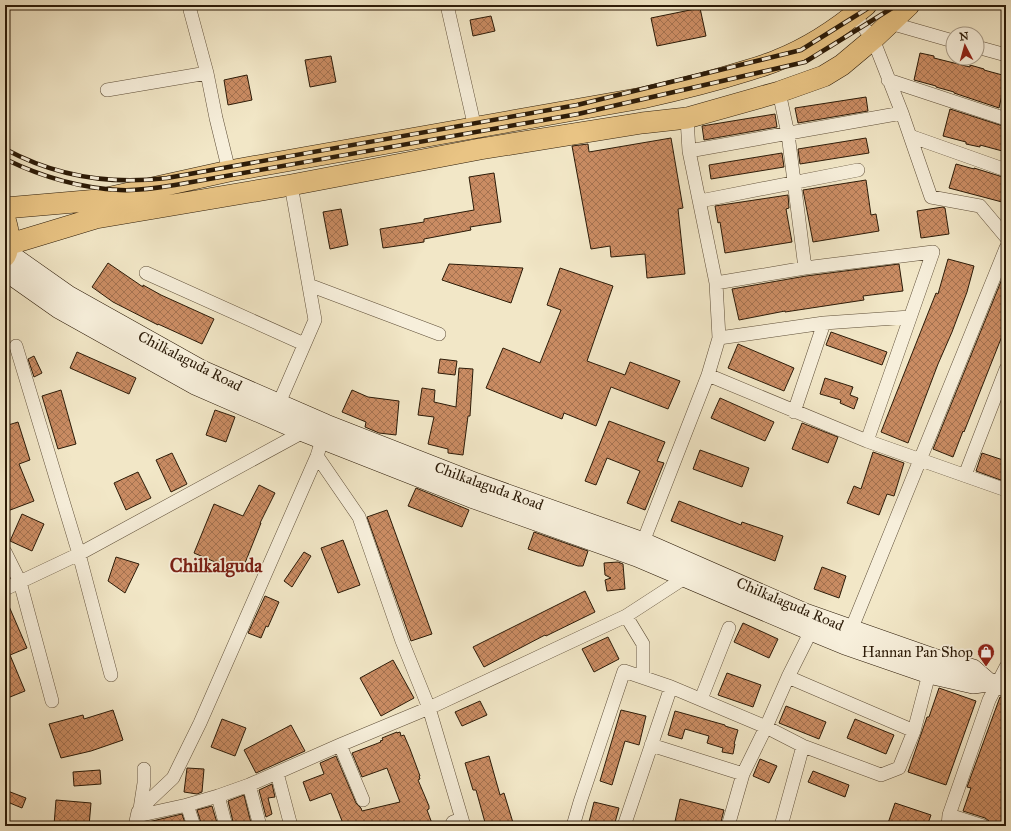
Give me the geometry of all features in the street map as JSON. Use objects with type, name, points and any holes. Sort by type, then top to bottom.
[{"type":"main road","points":[[5,219],[9,232],[7,256],[96,218],[291,185],[480,149],[687,118],[779,92],[824,76],[842,65],[890,24],[909,5]]},
{"type":"main road","points":[[5,208],[98,200],[230,171],[642,98],[690,87],[778,60],[819,40],[860,10]]},
{"type":"main road","name":"Chilkalaguda Road","points":[[7,256],[68,295],[202,370],[279,404],[477,483],[643,542],[805,613],[936,659],[973,670],[997,684]]},
{"type":"main road","name":"Chilkalaguda Road","points":[[7,256],[59,309],[195,385],[303,432],[319,448],[471,498],[637,557],[811,631],[929,674],[973,684],[997,684]]},
{"type":"street","points":[[447,5],[475,128]]},
{"type":"street","points":[[190,10],[207,73],[216,118],[230,171]]},
{"type":"street","points":[[860,10],[902,113],[931,197],[980,206],[1006,237]]},
{"type":"street","points":[[890,24],[945,39]]},
{"type":"street","points":[[985,49],[1006,55]]},
{"type":"street","points":[[107,90],[207,73]]},
{"type":"street","points":[[888,80],[1006,119]]},
{"type":"street","points":[[779,92],[788,134],[805,268]]},
{"type":"street","points":[[690,152],[902,113]]},
{"type":"street","points":[[643,542],[708,375],[719,338],[716,283],[690,152],[687,118]]},
{"type":"street","points":[[910,136],[1006,170]]},
{"type":"street","points":[[700,201],[858,170]]},
{"type":"street","points":[[279,404],[315,320],[291,185]]},
{"type":"street","points":[[851,630],[1006,248]]},
{"type":"street","points":[[716,283],[805,268],[933,252],[867,441]]},
{"type":"street","points":[[146,273],[304,344]]},
{"type":"street","points":[[309,285],[439,334]]},
{"type":"street","points":[[719,338],[824,323],[910,317]]},
{"type":"street","points":[[794,412],[824,323]]},
{"type":"street","points":[[16,346],[78,554],[111,675]]},
{"type":"street","points":[[966,475],[1006,369]]},
{"type":"street","points":[[708,375],[794,412],[867,441],[1006,490]]},
{"type":"street","points":[[5,589],[78,554],[303,432]]},
{"type":"street","points":[[319,448],[359,517],[402,641],[429,708],[458,824]]},
{"type":"street","points":[[137,817],[173,778],[200,723],[319,448]]},
{"type":"street","points":[[5,552],[20,582],[52,701]]},
{"type":"street","points":[[137,817],[188,805],[249,785],[429,708],[626,616],[686,577]]},
{"type":"street","points":[[626,616],[643,644],[643,678]]},
{"type":"street","points":[[700,700],[729,628]]},
{"type":"street","points":[[728,826],[743,774],[811,631]]},
{"type":"street","points":[[983,826],[949,820],[989,700],[1006,667]]},
{"type":"street","points":[[573,826],[624,671],[671,687],[766,727],[803,746],[881,775],[899,768],[914,731],[929,674]]},
{"type":"street","points":[[788,677],[914,731]]},
{"type":"street","points":[[624,826],[671,687]]},
{"type":"street","points":[[340,745],[363,800]]},
{"type":"street","points":[[651,745],[743,774]]},
{"type":"street","points":[[781,826],[803,746]]},
{"type":"street","points":[[137,817],[144,783],[144,769]]},
{"type":"street","points":[[277,772],[291,826]]},
{"type":"street","points":[[249,785],[260,826]]},
{"type":"street","points":[[218,796],[226,826]]},
{"type":"street","points":[[188,805],[194,826]]},
{"type":"building","points":[[700,8],[706,36],[657,46],[651,18]]},
{"type":"building","points":[[491,16],[495,31],[473,36],[470,20]]},
{"type":"building","points":[[920,53],[934,56],[934,58],[945,61],[945,66],[974,66],[1006,76],[999,108],[914,80]]},
{"type":"building","points":[[331,56],[336,82],[310,87],[305,60]]},
{"type":"building","points":[[247,75],[252,100],[228,105],[224,80]]},
{"type":"building","points":[[866,97],[868,111],[798,123],[795,108]]},
{"type":"building","points":[[950,109],[1006,127],[1006,152],[980,145],[980,147],[966,144],[966,142],[943,136]]},
{"type":"building","points":[[775,114],[777,127],[704,140],[702,126]]},
{"type":"building","points":[[671,138],[683,208],[678,209],[685,274],[647,278],[645,254],[611,257],[610,246],[591,249],[572,146],[588,144],[589,152]]},
{"type":"building","points":[[866,138],[869,153],[800,164],[798,149]]},
{"type":"building","points":[[782,153],[784,167],[711,179],[709,165]]},
{"type":"building","points":[[956,164],[1006,178],[1006,196],[1004,195],[1002,202],[949,188]]},
{"type":"building","points":[[494,173],[501,222],[470,227],[471,230],[424,239],[424,242],[383,248],[380,229],[424,222],[424,219],[474,210],[469,177]]},
{"type":"building","points":[[866,180],[871,215],[876,214],[879,231],[813,242],[803,190]]},
{"type":"building","points":[[788,195],[789,208],[786,209],[792,242],[725,253],[720,222],[718,223],[715,206]]},
{"type":"building","points":[[943,207],[945,208],[949,234],[921,238],[917,211]]},
{"type":"building","points":[[341,209],[348,245],[330,249],[323,212]]},
{"type":"building","points":[[948,259],[974,266],[967,292],[908,443],[881,432],[936,293],[938,294]]},
{"type":"building","points":[[108,263],[143,287],[143,285],[161,295],[214,319],[202,344],[158,325],[113,302],[92,287]]},
{"type":"building","points":[[449,264],[523,268],[511,303],[442,280]]},
{"type":"building","points":[[899,264],[903,291],[863,296],[864,300],[785,311],[739,320],[732,289],[806,276]]},
{"type":"building","points":[[560,268],[613,286],[587,361],[625,375],[630,362],[680,381],[668,409],[611,387],[596,426],[564,413],[562,419],[486,388],[503,348],[540,363],[561,310],[547,305]]},
{"type":"building","points":[[1006,269],[1006,326],[953,457],[933,449]]},
{"type":"building","points":[[831,332],[887,352],[882,365],[826,345]]},
{"type":"building","points":[[738,344],[794,368],[784,391],[728,368]]},
{"type":"building","points":[[77,352],[136,378],[129,394],[70,368]]},
{"type":"building","points":[[34,356],[42,373],[34,377],[28,359]]},
{"type":"building","points":[[440,359],[457,361],[455,375],[438,373]]},
{"type":"building","points":[[459,368],[473,369],[470,416],[468,416],[463,455],[448,453],[448,449],[428,444],[434,417],[418,415],[422,388],[435,390],[434,402],[456,407]]},
{"type":"building","points":[[825,378],[853,387],[850,395],[858,398],[854,409],[840,403],[841,400],[820,394]]},
{"type":"building","points":[[61,390],[76,444],[58,449],[42,396]]},
{"type":"building","points":[[352,390],[368,397],[399,401],[396,435],[379,433],[365,427],[366,422],[342,412]]},
{"type":"building","points":[[720,398],[774,422],[765,441],[711,418]]},
{"type":"building","points":[[215,410],[235,417],[226,442],[206,435]]},
{"type":"building","points":[[609,421],[665,442],[657,461],[664,463],[645,510],[627,503],[640,471],[607,458],[596,485],[585,481]]},
{"type":"building","points":[[18,422],[30,460],[19,464],[34,501],[5,512],[5,426]]},
{"type":"building","points":[[802,423],[838,437],[828,463],[792,449]]},
{"type":"building","points":[[700,450],[749,468],[742,487],[693,469]]},
{"type":"building","points":[[873,452],[904,463],[894,496],[887,494],[879,515],[847,503],[854,486],[861,489]]},
{"type":"building","points":[[172,453],[187,484],[171,492],[156,460]]},
{"type":"building","points":[[982,453],[1006,461],[1006,482],[976,471]]},
{"type":"building","points":[[138,472],[151,498],[126,510],[114,483]]},
{"type":"building","points":[[259,485],[275,493],[260,523],[241,573],[194,553],[214,504],[243,516]]},
{"type":"building","points":[[416,488],[469,510],[462,527],[408,506]]},
{"type":"building","points":[[679,501],[741,525],[742,522],[783,536],[775,561],[671,521]]},
{"type":"building","points":[[387,510],[432,634],[411,641],[367,517]]},
{"type":"building","points":[[22,514],[44,524],[32,551],[10,541]]},
{"type":"building","points":[[534,532],[588,551],[583,566],[578,566],[528,549]]},
{"type":"building","points":[[343,540],[360,585],[338,593],[321,548]]},
{"type":"building","points":[[304,552],[311,556],[292,587],[284,581]]},
{"type":"building","points":[[116,557],[139,564],[125,593],[108,581]]},
{"type":"building","points":[[618,562],[623,564],[625,589],[607,591],[605,580],[611,578],[605,575],[604,563]]},
{"type":"building","points":[[822,567],[846,576],[839,598],[814,589]]},
{"type":"building","points":[[585,591],[595,612],[546,636],[545,635],[484,667],[473,647]]},
{"type":"building","points":[[265,596],[279,602],[268,627],[266,626],[261,638],[248,633]]},
{"type":"building","points":[[5,597],[27,648],[10,655],[25,691],[5,699]]},
{"type":"building","points":[[743,623],[778,639],[769,658],[734,642]]},
{"type":"building","points":[[608,637],[619,659],[594,672],[582,649]]},
{"type":"building","points":[[393,660],[414,698],[381,716],[360,678]]},
{"type":"building","points":[[727,673],[761,685],[753,707],[718,695]]},
{"type":"building","points":[[939,688],[976,701],[946,785],[908,772],[927,717],[929,717]]},
{"type":"building","points":[[1000,697],[1006,698],[1006,826],[995,826],[985,818],[963,811],[971,788],[967,787]]},
{"type":"building","points":[[480,701],[487,715],[462,726],[455,712]]},
{"type":"building","points":[[786,706],[826,722],[819,739],[779,723]]},
{"type":"building","points":[[113,710],[123,740],[91,751],[61,758],[49,724],[83,715],[84,719]]},
{"type":"building","points":[[621,710],[646,716],[639,745],[625,741],[612,785],[600,781]]},
{"type":"building","points":[[675,711],[738,730],[733,754],[722,752],[723,748],[707,743],[709,736],[685,729],[682,739],[668,735]]},
{"type":"building","points":[[222,719],[246,728],[235,756],[211,747]]},
{"type":"building","points":[[855,719],[894,735],[886,754],[847,738]]},
{"type":"building","points":[[291,725],[305,751],[256,773],[244,750]]},
{"type":"building","points":[[400,732],[401,736],[404,735],[410,749],[420,776],[420,779],[418,780],[429,806],[429,809],[427,810],[433,826],[344,826],[331,793],[310,801],[303,782],[324,774],[320,763],[336,756],[356,803],[362,811],[400,802],[387,768],[362,777],[352,753],[381,742],[380,741],[383,740],[382,738]]},
{"type":"building","points":[[489,756],[500,795],[504,793],[514,826],[486,826],[476,790],[473,790],[465,763]]},
{"type":"building","points":[[760,759],[777,766],[769,783],[753,776]]},
{"type":"building","points":[[187,768],[204,769],[202,792],[197,794],[184,792]]},
{"type":"building","points":[[100,770],[101,784],[74,786],[73,772]]},
{"type":"building","points":[[813,771],[849,785],[845,797],[808,782]]},
{"type":"building","points":[[272,784],[275,797],[268,798],[272,814],[266,817],[259,790]]},
{"type":"building","points":[[5,790],[26,798],[22,808],[5,801]]},
{"type":"building","points":[[244,795],[251,823],[242,826],[234,826],[228,801]]},
{"type":"building","points":[[680,799],[724,810],[720,826],[674,826]]},
{"type":"building","points":[[56,800],[91,803],[89,826],[54,825]]},
{"type":"building","points":[[594,802],[619,808],[614,826],[588,826]]},
{"type":"building","points":[[895,803],[931,815],[927,826],[887,826]]},
{"type":"building","points":[[212,806],[218,826],[202,826],[197,810]]},
{"type":"building","points":[[182,814],[186,826],[144,826],[144,823]]},
{"type":"railway","points":[[5,149],[44,166],[63,172],[84,176],[125,180],[167,178],[577,105],[801,50],[873,5]]},
{"type":"railway","points":[[5,159],[47,176],[90,187],[134,190],[175,185],[578,114],[805,62],[897,5]]},
{"type":"place","name":"Hannan Pan Shop","points":[[986,667]]},
{"type":"district","name":"Chilkalguda","points":[[216,565]]}]
